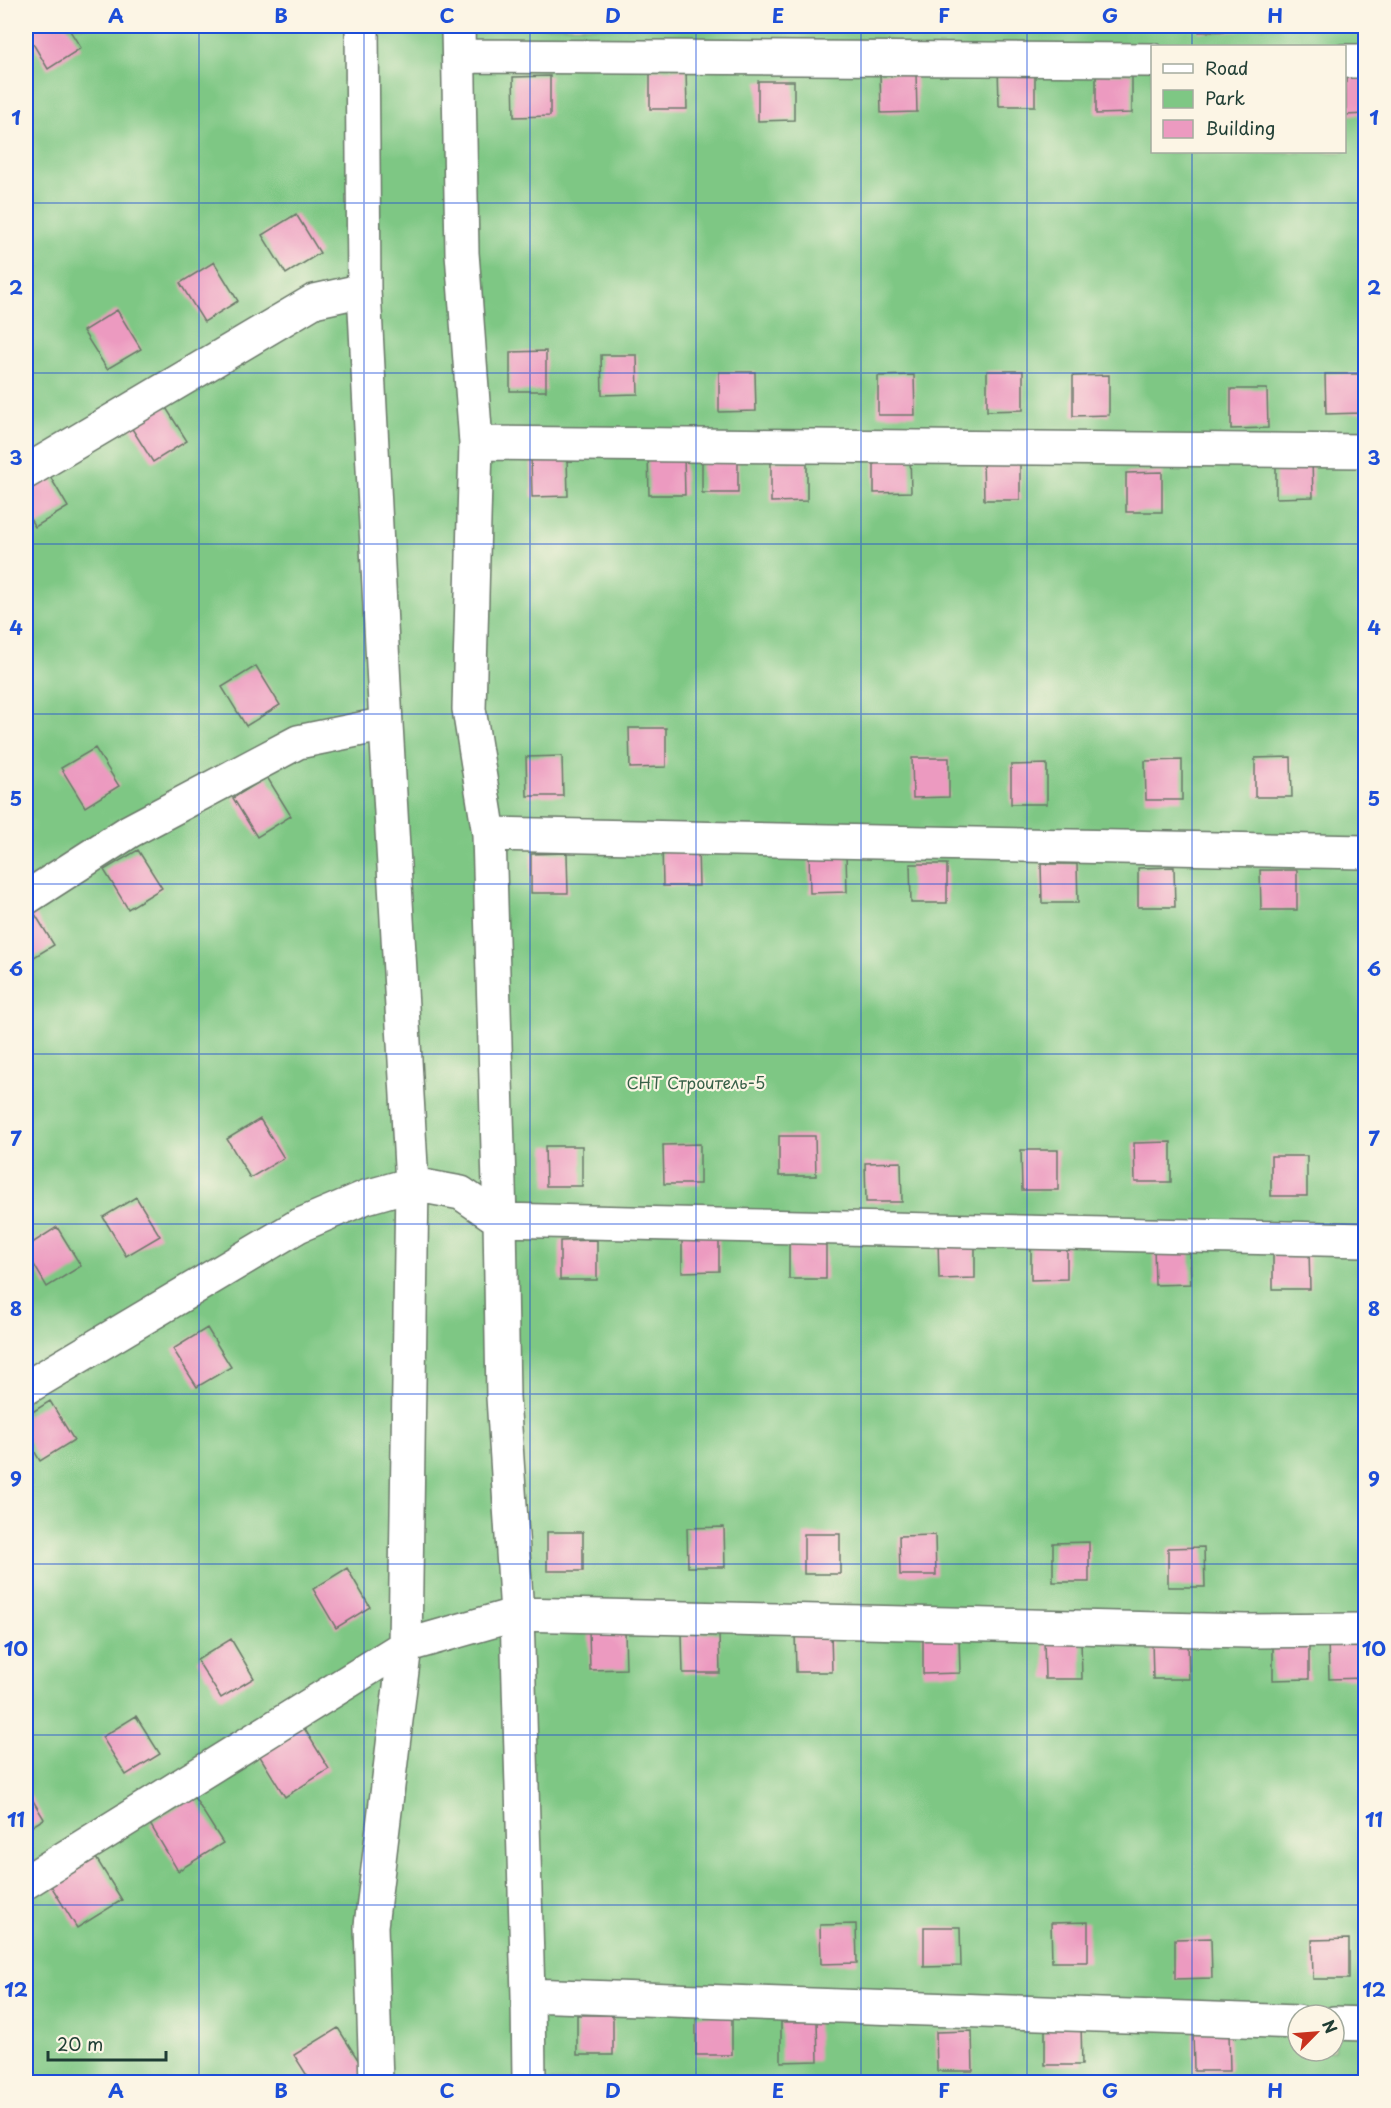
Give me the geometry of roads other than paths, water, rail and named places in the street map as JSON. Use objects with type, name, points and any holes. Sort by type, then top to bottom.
[{"type":"street","points":[[362,26],[364,290],[412,1184],[405,1646],[371,1926],[376,2082]]},
{"type":"street","points":[[529,2082],[516,1614],[503,1397],[489,834],[469,709],[476,442],[462,253],[458,41],[1151,60]]},
{"type":"street","points":[[1346,61],[1365,61]]},
{"type":"street","points":[[26,472],[314,301],[364,290]]},
{"type":"street","points":[[476,442],[1365,451]]},
{"type":"street","points":[[26,898],[130,831],[298,742],[386,724]]},
{"type":"street","points":[[489,834],[1365,852]]},
{"type":"street","points":[[26,1388],[298,1226],[366,1197],[412,1184],[461,1193],[500,1220],[1365,1240]]},
{"type":"street","points":[[26,1882],[405,1646],[516,1614],[1247,1631],[1365,1630]]},
{"type":"street","points":[[528,1995],[1286,2022]]},
{"type":"street","points":[[1346,2023],[1365,2024]]},
{"type":"park label","name":"СНТ Строитель-5","points":[[696,1083]]}]
